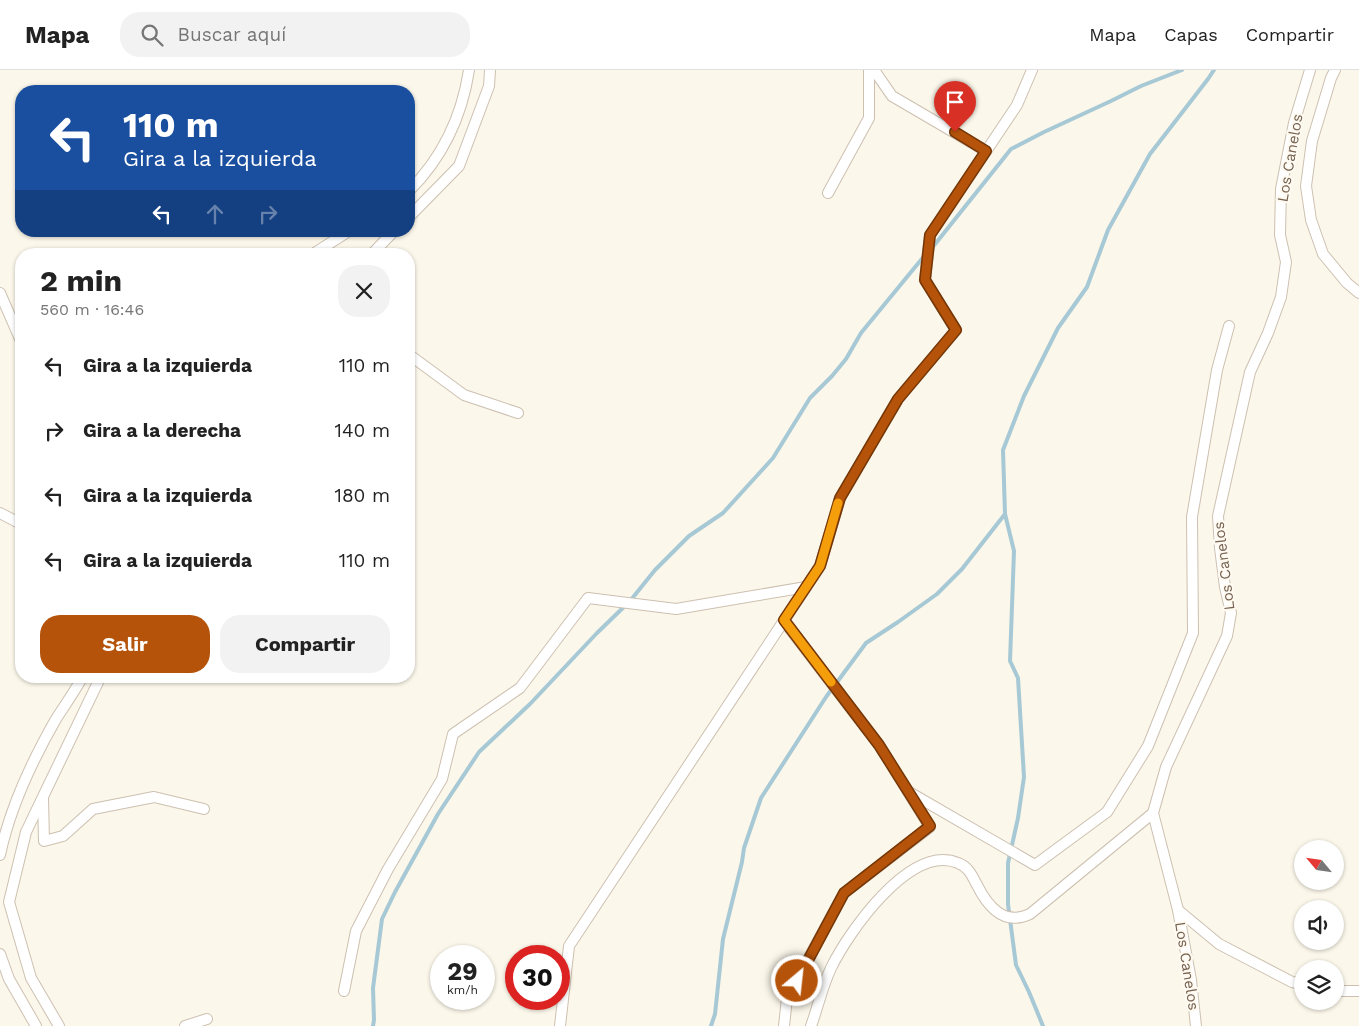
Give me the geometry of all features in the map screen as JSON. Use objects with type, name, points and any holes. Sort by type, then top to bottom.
[{"type":"street","points":[[415,184],[429,168],[448,138],[462,103],[469,70]]},
{"type":"street","points":[[415,211],[459,166],[489,86],[490,70]]},
{"type":"street","points":[[828,193],[869,118],[869,70]]},
{"type":"street","points":[[874,70],[892,96],[986,151]]},
{"type":"street","points":[[560,1026],[569,946],[820,566],[840,498],[898,399],[956,330],[925,280],[930,235],[1017,105],[1032,70]]},
{"type":"street","name":"Los Canelos","points":[[1196,1026],[1192,980],[1178,910],[1153,814],[1166,767],[1227,636],[1231,613],[1225,587],[1218,516],[1250,372],[1268,333],[1281,298],[1286,262],[1280,235],[1281,189],[1294,123],[1310,70]]},
{"type":"street","points":[[1335,70],[1312,141],[1306,186],[1311,220],[1322,254],[1347,283],[1359,293]]},
{"type":"street","points":[[322,248],[340,237]]},
{"type":"street","points":[[378,248],[388,237]]},
{"type":"street","points":[[0,293],[15,327]]},
{"type":"street","points":[[909,792],[1035,865],[1106,812],[1148,746],[1193,633],[1192,516],[1217,370],[1229,326]]},
{"type":"street","points":[[415,359],[464,395],[518,413]]},
{"type":"street","points":[[0,512],[15,521]]},
{"type":"street","points":[[344,991],[356,931],[388,869],[442,779],[453,734],[520,688],[588,598],[676,610],[806,588]]},
{"type":"street","points":[[784,620],[879,745],[930,826],[844,893],[787,998],[784,1026]]},
{"type":"street","points":[[0,855],[9,822],[30,770],[57,718],[79,683]]},
{"type":"street","points":[[59,1026],[31,978],[9,902],[26,832],[98,683]]},
{"type":"street","points":[[43,794],[44,841],[63,836],[93,809],[154,796],[204,809]]},
{"type":"street","points":[[811,1026],[826,979],[849,937],[873,906],[901,879],[917,868],[933,862],[946,860],[957,863],[970,872],[996,912],[1007,917],[1019,918],[1030,914],[1153,814]]},
{"type":"street","points":[[1178,910],[1219,944],[1294,982]]},
{"type":"street","points":[[0,954],[9,979],[36,1026]]},
{"type":"street","points":[[1344,991],[1359,991]]},
{"type":"street","points":[[184,1026],[207,1019]]},
{"type":"waterway","points":[[932,248],[1011,149],[1141,86],[1182,70]]},
{"type":"waterway","points":[[1043,1026],[1016,965],[1008,904],[1008,863],[1018,818],[1024,777],[1018,678],[1010,661],[1014,551],[1005,514],[1003,450],[1024,396],[1058,328],[1087,287],[1108,230],[1150,154],[1214,70]]},
{"type":"waterway","points":[[373,1026],[373,988],[382,919],[438,814],[479,752],[530,704],[630,601],[655,570],[689,536],[723,513],[773,458],[810,398],[846,359],[861,333],[925,255]]},
{"type":"waterway","points":[[711,1026],[715,1014],[723,939],[744,848],[761,798],[826,697],[866,643],[937,594],[962,569],[1005,514]]},
{"type":"slow traffic","points":[[831,682],[784,620],[820,566],[838,503]]},
{"type":"route","points":[[797,981],[844,893],[930,826],[879,745],[784,620],[820,566],[840,498],[898,399],[956,330],[925,280],[930,235],[986,151],[955,132]]}]
